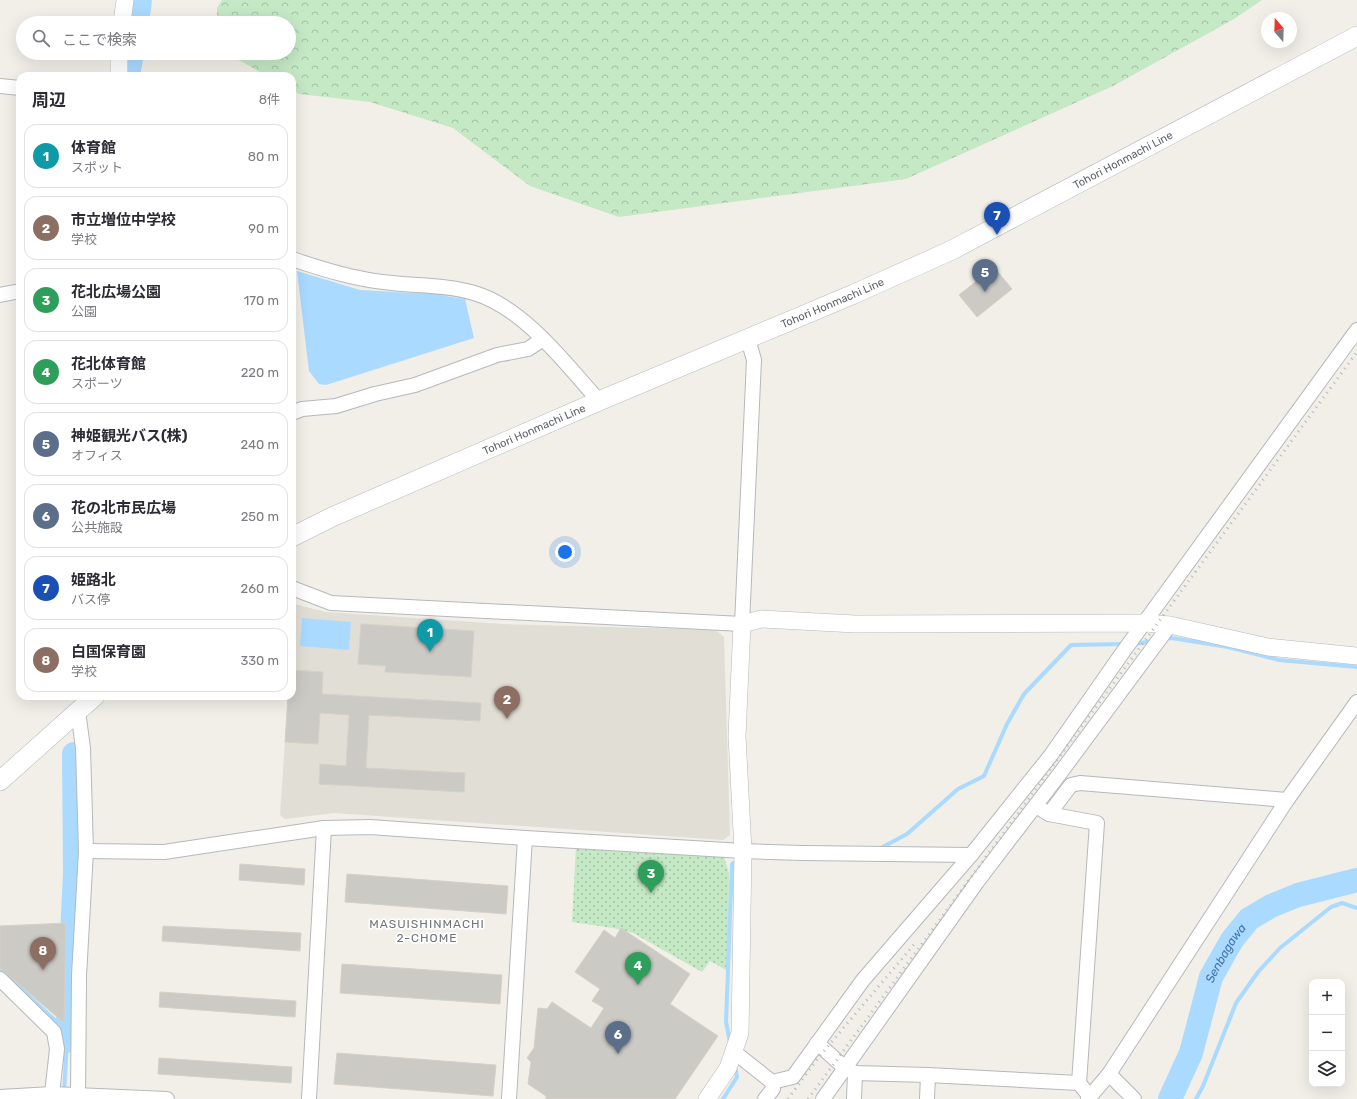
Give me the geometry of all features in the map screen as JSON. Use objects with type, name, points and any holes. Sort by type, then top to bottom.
[{"type":"main road","name":"Tohori Honmachi Line","points":[[296,536],[332,517],[952,250],[1357,36]]},
{"type":"main road","points":[[0,781],[90,700]]},
{"type":"street","points":[[123,16],[125,0]]},
{"type":"street","points":[[119,60],[119,72]]},
{"type":"street","points":[[0,86],[16,88]]},
{"type":"street","points":[[296,260],[332,272],[365,280],[448,288],[475,293],[503,307],[543,339],[599,401]]},
{"type":"street","points":[[0,296],[16,292]]},
{"type":"street","points":[[772,1082],[793,1077],[863,980],[971,855],[1051,756],[1145,623],[1357,330]]},
{"type":"street","points":[[296,411],[302,409],[336,406],[375,394],[415,385],[497,355],[528,349],[543,339]]},
{"type":"street","points":[[707,1099],[728,1068],[740,1033],[743,850],[737,736],[754,360],[748,339]]},
{"type":"street","points":[[296,590],[331,603],[742,624],[761,619],[855,624],[1145,623],[1170,625],[1268,647],[1357,656]]},
{"type":"street","points":[[823,1099],[850,1071],[977,882],[1036,806],[1170,625]]},
{"type":"street","points":[[1036,806],[1049,814],[1097,823],[1079,1083],[1089,1098],[1109,1074],[1287,800],[1357,702]]},
{"type":"street","points":[[78,711],[83,748],[86,851],[79,976],[78,1097]]},
{"type":"street","points":[[1049,814],[1071,785],[1080,782],[1287,800]]},
{"type":"street","points":[[86,851],[164,852],[324,828],[370,827],[525,838],[802,853],[971,855]]},
{"type":"street","points":[[309,1099],[324,828]]},
{"type":"street","points":[[508,1099],[525,838]]},
{"type":"street","points":[[0,979],[54,1032],[56,1049],[52,1094]]},
{"type":"street","points":[[817,1043],[850,1071],[1079,1083]]},
{"type":"street","points":[[733,1051],[772,1082],[773,1088],[766,1099]]},
{"type":"street","points":[[850,1071],[854,1099]]},
{"type":"street","points":[[1109,1074],[1134,1099]]},
{"type":"street","points":[[927,1099],[928,1075]]},
{"type":"street","points":[[0,1097],[52,1094],[78,1097],[167,1099]]},
{"type":"shaded area","points":[[296,604],[326,612],[503,624],[715,630],[724,637],[730,835],[723,840],[334,813],[285,819],[280,815],[288,700],[296,700]]},
{"type":"green space","points":[[222,0],[1262,0],[1234,19],[1113,86],[906,179],[619,217],[530,186],[453,128],[370,102],[299,94],[296,92],[296,72],[260,72],[238,60],[296,60],[296,16],[217,16],[217,8]]},
{"type":"green space","points":[[576,847],[724,857],[729,873],[728,971],[710,961],[702,972],[633,933],[613,928],[572,922]]},
{"type":"water","points":[[297,271],[360,290],[433,294],[465,299],[474,338],[326,385],[319,384],[309,371]]},
{"type":"water","points":[[302,618],[351,622],[349,650],[300,646]]},
{"type":"building","points":[[994,267],[1012,289],[977,317],[959,295]]},
{"type":"building","points":[[361,624],[474,631],[471,677],[385,672],[386,666],[358,664]]},
{"type":"building","points":[[296,670],[323,672],[322,694],[481,703],[480,721],[369,715],[366,768],[465,773],[464,792],[319,784],[320,764],[346,766],[349,715],[320,713],[318,744],[285,742],[288,700],[296,700]]},
{"type":"building","points":[[240,864],[305,869],[304,885],[239,880]]},
{"type":"building","points":[[347,874],[508,886],[506,914],[345,902]]},
{"type":"building","points":[[66,923],[64,1023],[0,968],[0,926]]},
{"type":"building","points":[[163,926],[301,933],[300,951],[162,941]]},
{"type":"building","points":[[621,928],[690,974],[670,1004],[718,1036],[675,1099],[546,1099],[546,1096],[528,1084],[531,1062],[527,1058],[534,1048],[538,1008],[547,1009],[552,1002],[591,1028],[604,1008],[592,1001],[600,989],[575,972],[604,930],[615,938]]},
{"type":"building","points":[[342,964],[502,975],[500,1004],[340,993]]},
{"type":"building","points":[[160,992],[296,1001],[295,1017],[159,1007]]},
{"type":"building","points":[[337,1053],[496,1065],[493,1096],[334,1084]]},
{"type":"building","points":[[159,1058],[292,1067],[291,1083],[158,1074]]},
{"type":"waterway","points":[[138,16],[140,0]]},
{"type":"waterway","points":[[129,72],[131,60]]},
{"type":"waterway","points":[[1164,639],[1172,638],[1228,647],[1279,660],[1357,667]]},
{"type":"waterway","points":[[1134,644],[1153,641]]},
{"type":"waterway","points":[[879,849],[907,834],[958,789],[984,776],[1007,724],[1024,694],[1071,645],[1124,644]]},
{"type":"waterway","points":[[67,1041],[75,873],[74,754]]},
{"type":"waterway","points":[[730,1042],[726,1022],[732,864],[738,860]]},
{"type":"waterway","name":"Senbagawa","points":[[1170,1099],[1191,1053],[1211,977],[1232,940],[1249,919],[1271,906],[1298,895],[1357,880]]},
{"type":"waterway","points":[[1196,1099],[1203,1086],[1236,1003],[1258,972],[1280,948],[1331,907],[1342,903],[1357,908]]},
{"type":"waterway","points":[[0,969],[61,1026],[67,1041],[64,1093]]},
{"type":"waterway","points":[[723,1099],[737,1077],[735,1066]]},
{"type":"railway","points":[[808,1099],[1357,352]]},
{"type":"railway","points":[[788,1099],[818,1058],[917,941]]},
{"type":"place","name":"姫路北","points":[[997,235]]},
{"type":"place","name":"神姫観光バス(株)","points":[[985,292]]},
{"type":"place","name":"体育館","points":[[430,652]]},
{"type":"place","name":"市立増位中学校","points":[[507,719]]},
{"type":"place","name":"花北広場公園","points":[[651,893]]},
{"type":"place","name":"白国保育園","points":[[43,970]]},
{"type":"place","name":"花北体育館","points":[[638,985]]},
{"type":"place","name":"花の北市民広場","points":[[618,1054]]},
{"type":"district","name":"MASUISHINMACHI 2-CHOME","points":[[427,931]]}]
